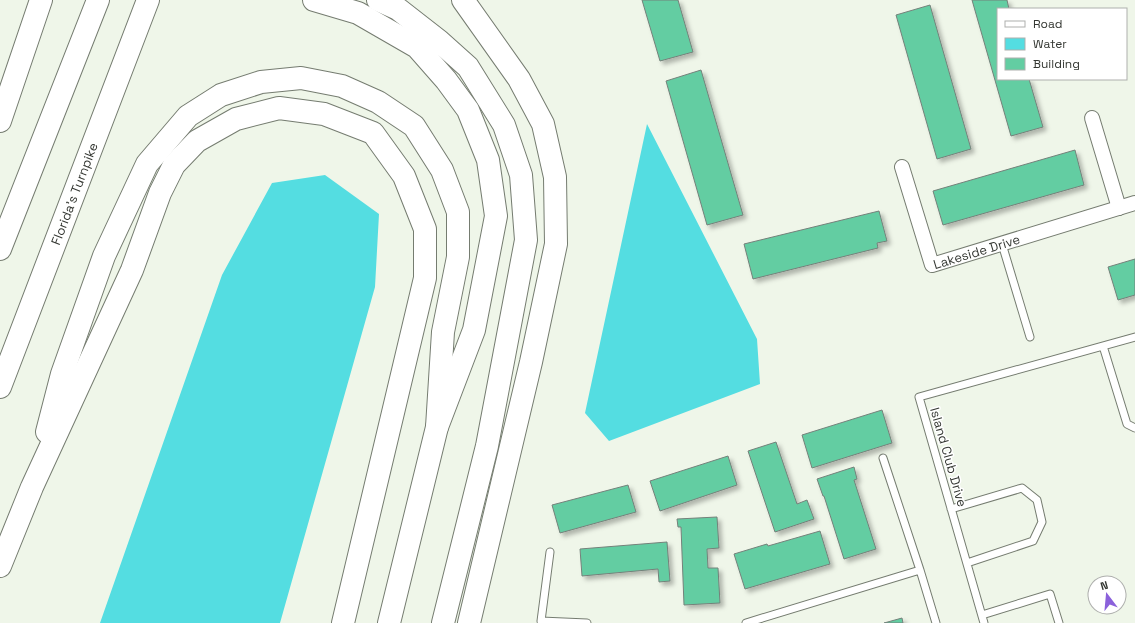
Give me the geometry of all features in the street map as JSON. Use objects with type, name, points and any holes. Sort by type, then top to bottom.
[{"type":"highway","points":[[0,121],[41,0]]},
{"type":"highway","points":[[0,249],[98,0]]},
{"type":"highway","name":"Florida's Turnpike","points":[[0,386],[148,0]]},
{"type":"highway","points":[[314,0],[358,13],[416,47],[446,80],[468,110],[488,160],[496,216],[474,330],[437,427],[389,623]]},
{"type":"highway","points":[[378,0],[398,9],[439,41],[468,67],[504,126],[521,175],[526,240],[487,446],[443,623]]},
{"type":"highway","points":[[463,0],[519,79],[543,124],[555,177],[556,244],[533,354],[469,623]]},
{"type":"highway","points":[[32,487],[64,366],[104,256],[147,164],[188,116],[221,95],[261,82],[301,78],[342,86],[378,102],[414,126],[442,170],[458,212],[458,257],[443,332],[437,427]]},
{"type":"highway","points":[[0,566],[32,487],[132,270],[160,192],[174,165],[197,141],[236,119],[279,108],[324,114],[373,133],[404,176],[425,228],[425,278],[343,623]]},
{"type":"street","points":[[1092,118],[1119,208]]},
{"type":"street","name":"Lakeside Drive","points":[[902,167],[932,265],[1135,203]]},
{"type":"lane","points":[[1002,244],[1030,337]]},
{"type":"lane","name":"Island Club Drive","points":[[984,623],[920,397],[1135,337]]},
{"type":"lane","points":[[1103,346],[1127,424],[1135,428]]},
{"type":"lane","points":[[883,458],[936,623]]},
{"type":"lane","points":[[951,509],[1022,488],[1037,500],[1042,522],[1033,541],[967,563]]},
{"type":"lane","points":[[550,552],[541,621],[587,623]]},
{"type":"lane","points":[[746,623],[920,570]]},
{"type":"lane","points":[[982,616],[1050,594],[1059,623]]},
{"type":"water","points":[[647,124],[757,339],[760,384],[609,441],[585,413]]},
{"type":"water","points":[[325,175],[379,214],[375,287],[280,623],[100,623],[222,275],[272,183]]},
{"type":"building","points":[[642,0],[678,0],[693,52],[660,61]]},
{"type":"building","points":[[972,0],[1007,0],[1009,8],[997,8],[997,80],[1029,80],[1043,127],[1011,136]]},
{"type":"building","points":[[930,5],[971,149],[937,159],[896,15]]},
{"type":"building","points":[[701,70],[743,215],[707,225],[666,81]]},
{"type":"building","points":[[1075,150],[1084,185],[943,225],[933,191]]},
{"type":"building","points":[[879,211],[887,241],[877,243],[878,248],[753,279],[744,244]]},
{"type":"building","points":[[1135,259],[1135,295],[1118,300],[1108,267]]},
{"type":"building","points":[[882,410],[892,443],[812,468],[802,435]]},
{"type":"building","points":[[776,442],[797,504],[807,500],[814,519],[775,532],[748,451]]},
{"type":"building","points":[[728,456],[737,485],[660,511],[650,481]]},
{"type":"building","points":[[854,467],[857,479],[854,480],[876,549],[844,559],[817,479]]},
{"type":"building","points":[[628,485],[636,512],[560,533],[552,505]]},
{"type":"building","points":[[717,517],[719,548],[707,549],[708,568],[718,568],[720,603],[684,605],[681,527],[678,527],[677,519]]},
{"type":"building","points":[[820,531],[830,564],[745,589],[734,554]]},
{"type":"building","points":[[667,542],[670,581],[659,582],[658,569],[582,576],[580,549]]},
{"type":"building","points":[[902,618],[903,623],[884,623]]}]
